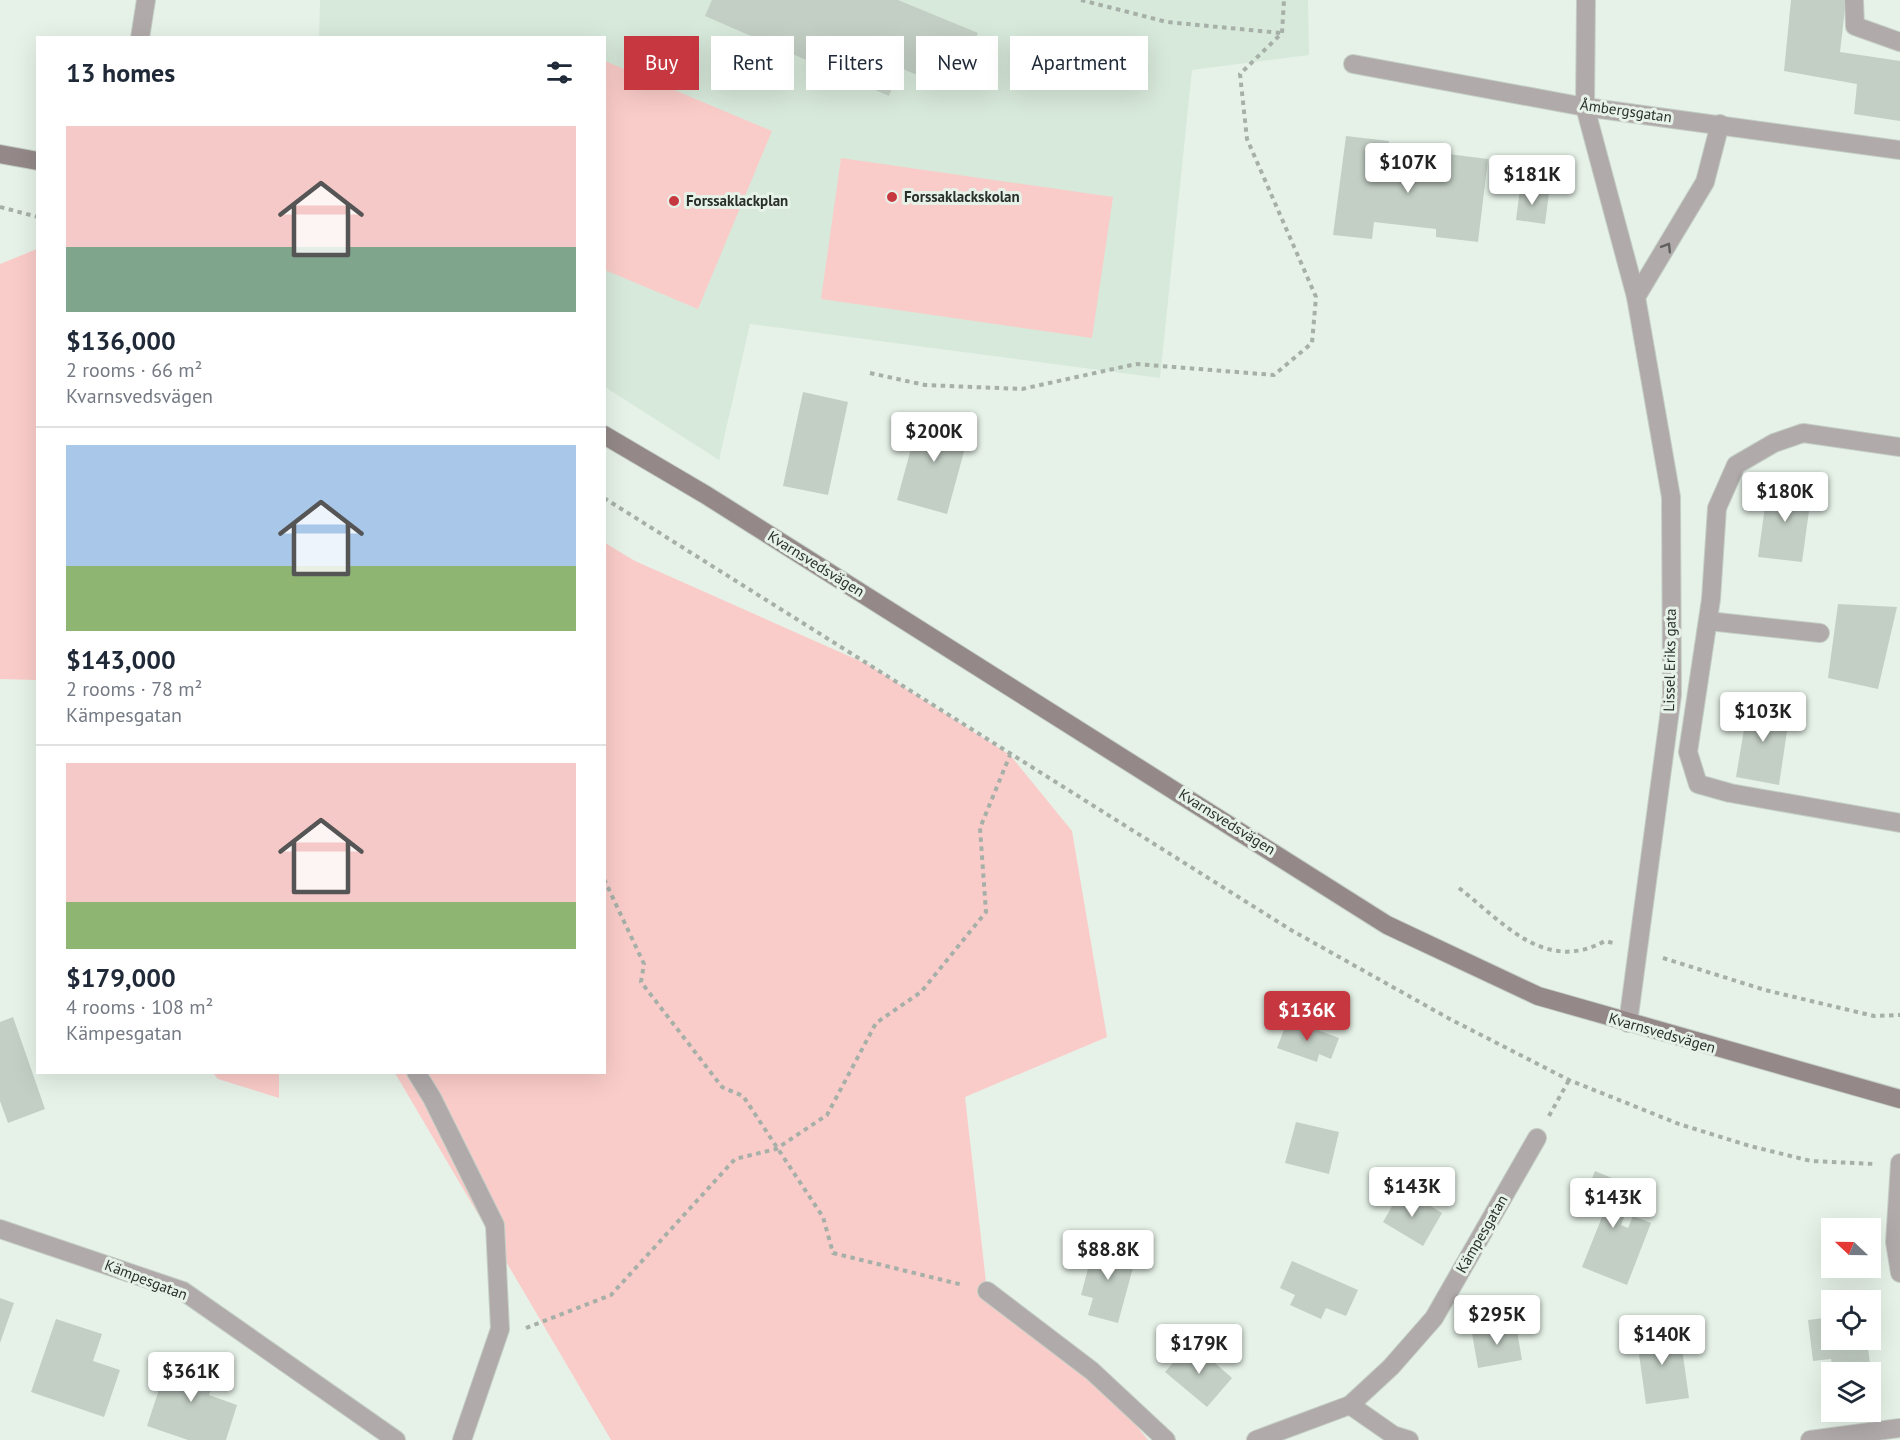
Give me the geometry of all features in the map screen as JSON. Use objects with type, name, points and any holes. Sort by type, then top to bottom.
[{"type":"street","points":[[140,36],[146,0]]},
{"type":"street","name":"Lissel Eriks gata","points":[[1586,0],[1585,106],[1636,297],[1671,497],[1672,695],[1628,1023]]},
{"type":"street","points":[[1854,0],[1855,26],[1900,42]]},
{"type":"street","name":"Åmbergsgatan","points":[[1353,64],[1585,106],[1900,150]]},
{"type":"street","points":[[1636,297],[1705,182],[1720,124]]},
{"type":"street","points":[[0,154],[36,161]]},
{"type":"street","points":[[1900,447],[1803,433],[1774,443],[1736,465],[1717,508],[1708,621],[1688,752],[1698,784],[1730,793],[1900,823]]},
{"type":"street","name":"Kvarnsvedsvägen","points":[[606,436],[726,507],[1387,925],[1538,996],[1900,1099]]},
{"type":"street","points":[[1708,621],[1820,633]]},
{"type":"street","points":[[417,1074],[495,1225],[500,1329],[462,1440]]},
{"type":"street","name":"Kämpesgatan","points":[[1256,1440],[1350,1406],[1391,1367],[1434,1318],[1537,1138]]},
{"type":"street","points":[[1900,1164],[1895,1242],[1900,1273]]},
{"type":"street","name":"Kämpesgatan","points":[[0,1229],[183,1291],[396,1440]]},
{"type":"street","points":[[987,1291],[1092,1371],[1166,1440]]},
{"type":"street","points":[[1350,1406],[1393,1435],[1409,1440]]},
{"type":"street","points":[[1810,1440],[1900,1428]]},
{"type":"path","points":[[1081,0],[1167,22],[1282,33]]},
{"type":"path","points":[[870,373],[925,385],[1022,389],[1136,363],[1274,375],[1312,343],[1316,297],[1246,139],[1240,74],[1282,33],[1284,0]]},
{"type":"path","points":[[0,207],[36,216]]},
{"type":"path","points":[[606,499],[1291,930],[1448,1018],[1569,1080],[1679,1124],[1750,1146],[1811,1161],[1900,1164]]},
{"type":"path","points":[[500,1329],[523,1329],[611,1295],[735,1159],[776,1149],[827,1115],[876,1023],[921,992],[986,912],[980,828],[1010,755]]},
{"type":"path","points":[[606,883],[644,964],[641,982],[722,1087],[744,1096],[776,1149],[823,1217],[833,1253],[987,1291]]},
{"type":"path","points":[[1460,888],[1525,939],[1553,952],[1572,953],[1590,949],[1605,940],[1787,995],[1874,1017],[1900,1015]]},
{"type":"path","points":[[1537,1138],[1569,1080]]},
{"type":"shaded area","name":"Forssaklackskolan","points":[[320,0],[1308,0],[1309,55],[1192,70],[1160,378],[750,324],[719,460],[606,388],[606,36],[319,36]]},
{"type":"shaded area","name":"Forssaklackplan","points":[[606,61],[624,69],[624,90],[674,90],[772,131],[698,309],[606,270]]},
{"type":"shaded area","points":[[841,158],[1113,197],[1092,338],[821,299]]},
{"type":"shaded area","points":[[36,249],[36,680],[0,679],[0,264]]},
{"type":"shaded area","points":[[606,544],[635,561],[869,665],[1010,755],[1072,831],[1107,1037],[965,1097],[987,1291],[1092,1371],[1148,1440],[611,1440],[396,1074],[606,1074]]},
{"type":"shaded area","points":[[214,1074],[279,1074],[279,1098],[218,1079]]},
{"type":"building","points":[[712,0],[898,0],[978,33],[977,36],[916,36],[916,74],[904,70],[904,36],[806,36],[806,60],[794,55],[794,36],[751,36],[705,16]]},
{"type":"building","points":[[1791,0],[1846,0],[1840,52],[1900,61],[1900,121],[1854,114],[1857,84],[1784,71]]},
{"type":"building","points":[[875,90],[891,90],[889,96]]},
{"type":"building","points":[[1346,136],[1389,141],[1386,166],[1446,174],[1448,154],[1488,159],[1478,242],[1436,237],[1436,229],[1374,222],[1372,239],[1333,235]]},
{"type":"building","points":[[1520,189],[1549,193],[1545,224],[1516,220]]},
{"type":"building","points":[[803,392],[848,402],[828,495],[783,486]]},
{"type":"building","points":[[921,412],[971,426],[947,514],[897,500]]},
{"type":"building","points":[[1768,485],[1812,489],[1802,562],[1758,557]]},
{"type":"building","points":[[1838,604],[1897,607],[1878,689],[1828,678]]},
{"type":"building","points":[[1749,700],[1790,711],[1779,785],[1736,777]]},
{"type":"building","points":[[13,1017],[45,1109],[8,1123],[0,1101],[0,1022]]},
{"type":"building","points":[[1288,1019],[1339,1038],[1331,1059],[1319,1054],[1317,1062],[1277,1048]]},
{"type":"building","points":[[1296,1122],[1339,1132],[1329,1174],[1285,1163]]},
{"type":"building","points":[[1595,1171],[1636,1188],[1621,1225],[1628,1228],[1633,1216],[1651,1223],[1627,1285],[1582,1267],[1602,1217],[1580,1208]]},
{"type":"building","points":[[1402,1189],[1442,1213],[1423,1246],[1383,1222]]},
{"type":"building","points":[[1095,1242],[1137,1253],[1118,1323],[1088,1315],[1093,1298],[1081,1295]]},
{"type":"building","points":[[1292,1261],[1358,1290],[1346,1316],[1326,1308],[1321,1319],[1290,1305],[1295,1295],[1280,1288]]},
{"type":"building","points":[[0,1298],[14,1303],[0,1343]]},
{"type":"building","points":[[1821,1318],[1821,1350],[1868,1350],[1870,1362],[1831,1362],[1831,1359],[1813,1361],[1808,1320]]},
{"type":"building","points":[[56,1319],[102,1334],[93,1361],[120,1370],[104,1417],[31,1392]]},
{"type":"building","points":[[1516,1325],[1522,1360],[1478,1368],[1472,1333]]},
{"type":"building","points":[[1679,1327],[1689,1398],[1646,1404],[1636,1333]]},
{"type":"building","points":[[1191,1342],[1232,1378],[1207,1407],[1165,1372]]},
{"type":"building","points":[[171,1353],[218,1369],[209,1395],[237,1405],[226,1440],[188,1440],[147,1426]]},
{"type":"place","name":"Forssaklackskolan","points":[[892,197]]},
{"type":"place","name":"Forssaklackplan","points":[[674,201]]}]
